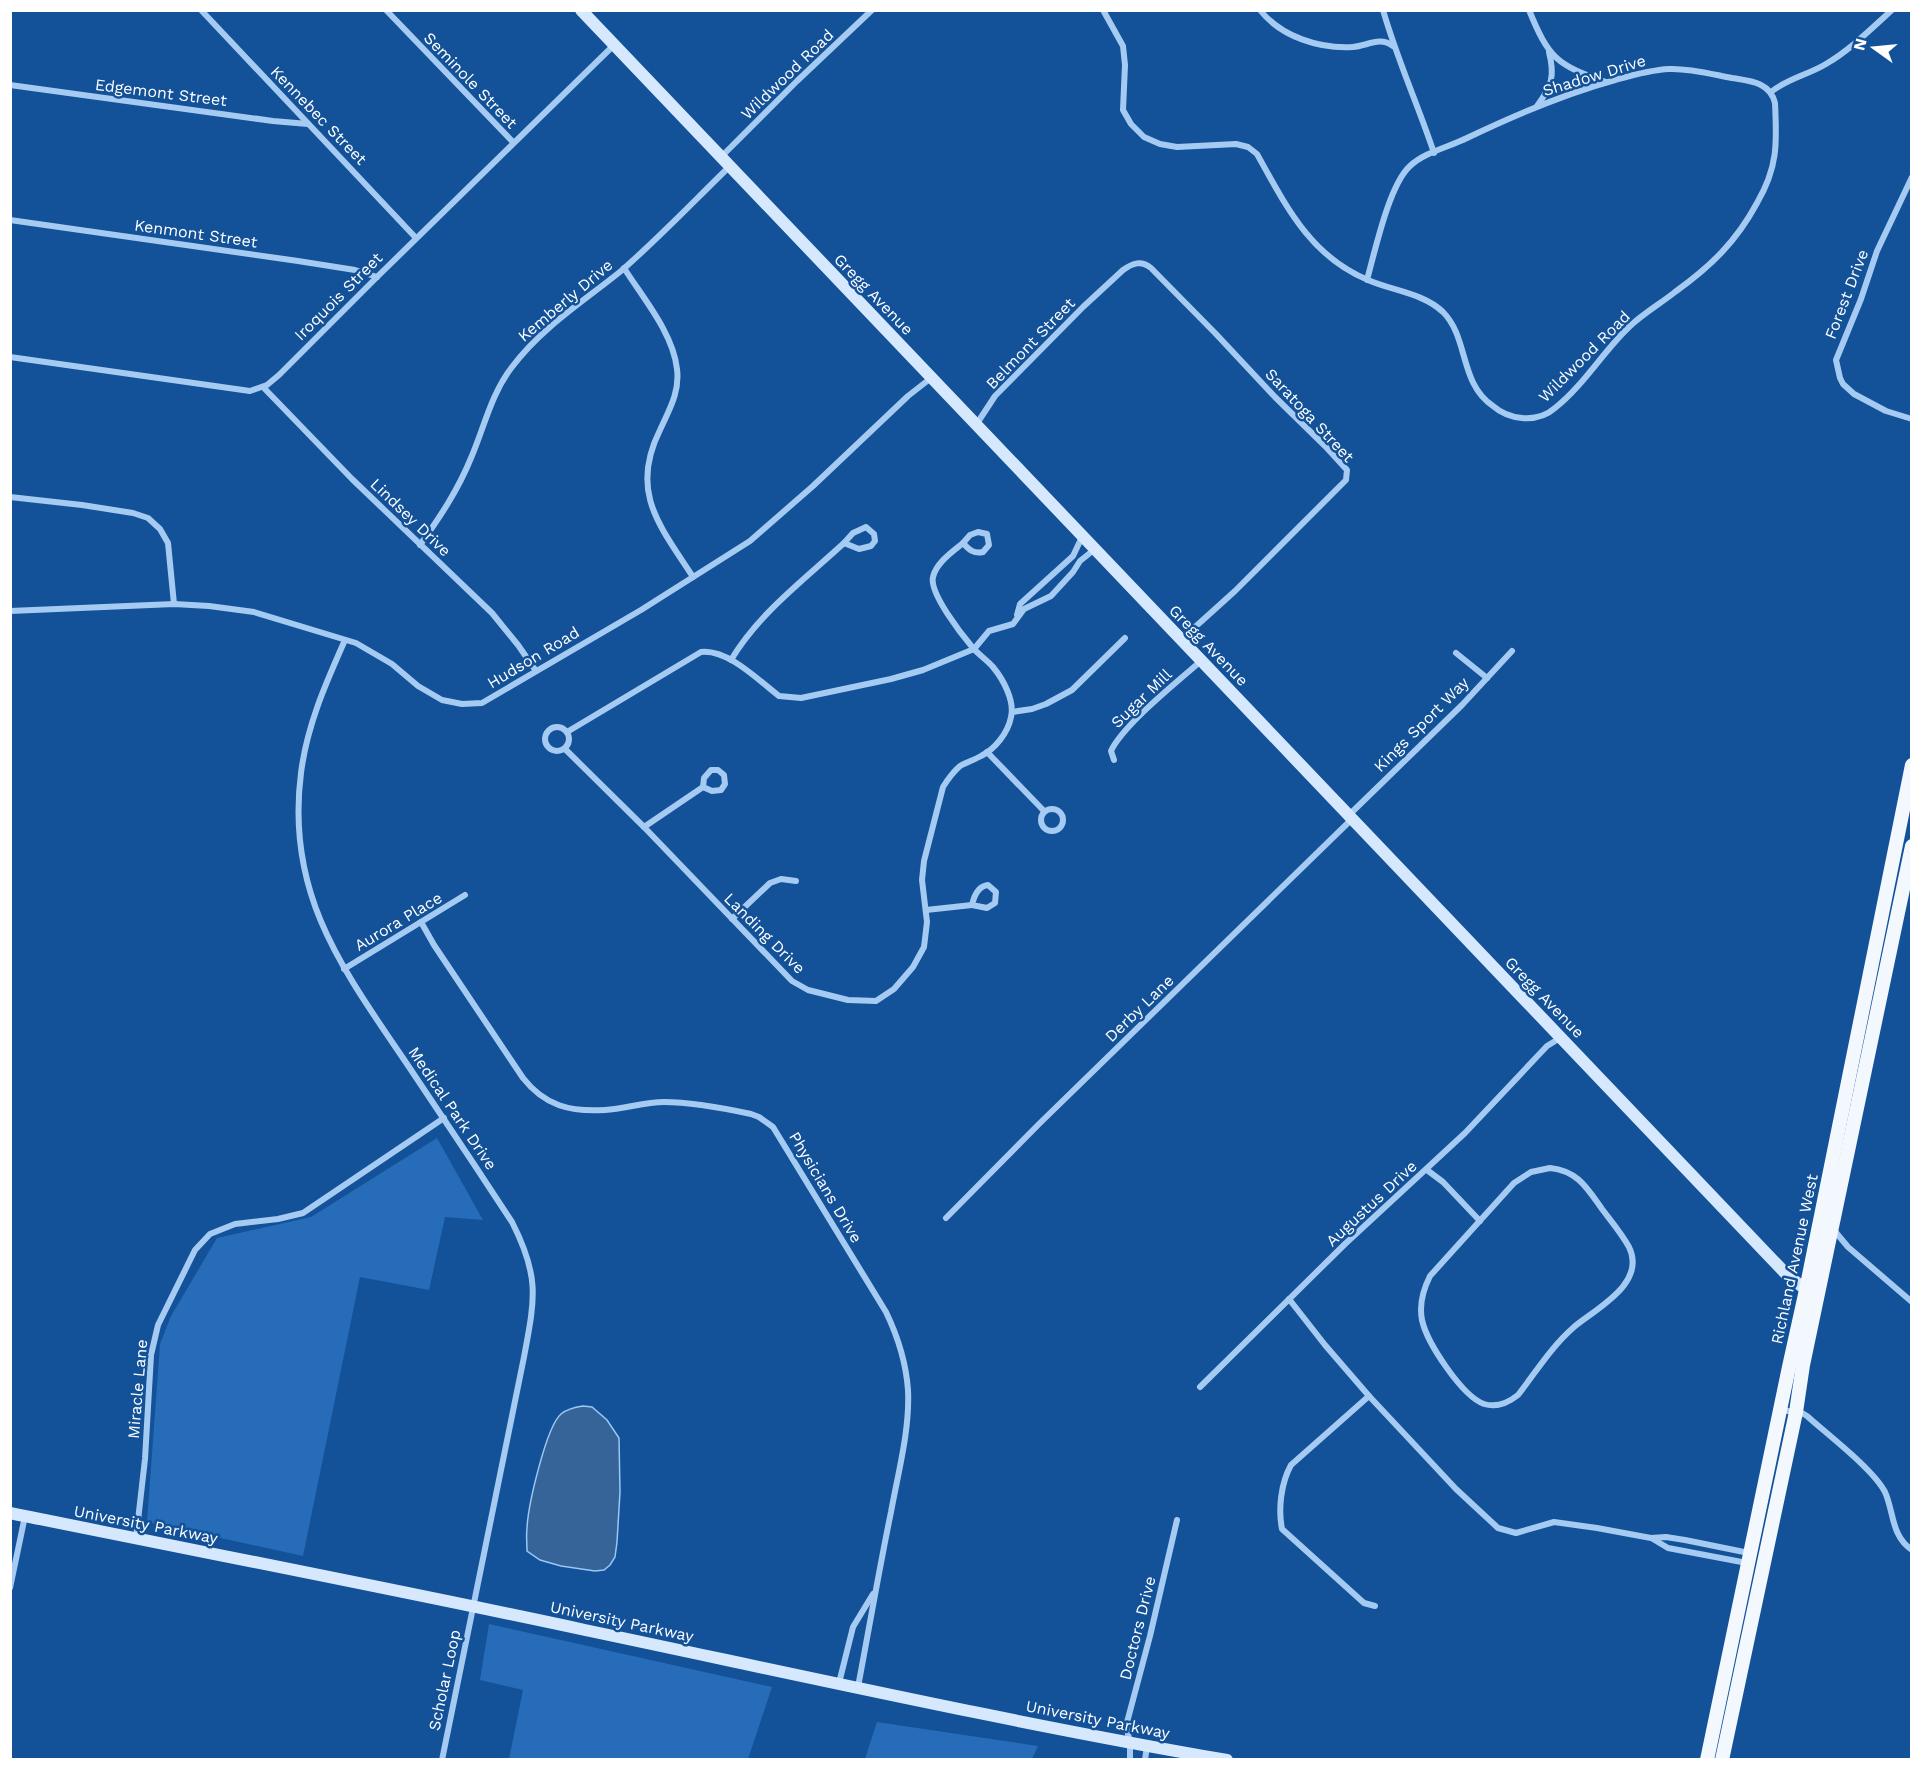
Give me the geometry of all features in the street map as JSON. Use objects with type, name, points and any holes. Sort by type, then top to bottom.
[{"type":"main road","name":"Richland Avenue West","points":[[1722,1760],[1796,1412],[1812,1294],[1911,765]]},
{"type":"main road","name":"Richland Avenue West","points":[[1825,1226],[1868,1059],[1911,846]]},
{"type":"main road","name":"Richland Avenue West","points":[[1707,1760],[1780,1410],[1812,1294]]},
{"type":"street","name":"Kennebec Street","points":[[201,10],[416,238]]},
{"type":"street","name":"Seminole Street","points":[[386,10],[513,142]]},
{"type":"street","name":"Gregg Avenue","points":[[581,10],[1788,1276],[1812,1294]]},
{"type":"street","name":"Wildwood Road","points":[[725,162],[797,81],[872,10]]},
{"type":"street","name":"Wildwood Road","points":[[1102,10],[1123,46],[1125,65],[1123,110],[1131,124],[1144,137],[1160,144],[1177,147],[1236,144],[1253,150],[1304,232],[1336,263],[1367,280],[1422,299],[1443,312],[1453,329],[1472,381],[1485,401],[1514,417],[1529,418],[1543,415],[1560,404],[1629,326],[1706,269],[1726,249],[1744,226],[1764,190],[1776,154],[1775,103],[1771,92]]},
{"type":"street","points":[[1260,10],[1267,19],[1283,31],[1318,45],[1339,48],[1356,47],[1381,41],[1394,47]]},
{"type":"street","points":[[1383,10],[1394,47],[1413,92],[1434,153]]},
{"type":"street","points":[[1529,10],[1549,52],[1552,64],[1552,81],[1546,95],[1537,106]]},
{"type":"street","points":[[1771,92],[1789,80],[1823,66],[1835,58],[1892,10]]},
{"type":"street","name":"Iroquois Street","points":[[262,387],[279,375],[614,45]]},
{"type":"street","points":[[1549,52],[1573,69],[1607,82]]},
{"type":"street","name":"Shadow Drive","points":[[1367,280],[1383,222],[1400,179],[1410,165],[1425,156],[1537,106],[1607,82],[1659,70],[1680,69],[1737,79],[1763,85],[1771,92]]},
{"type":"street","name":"Edgemont Street","points":[[10,85],[309,124]]},
{"type":"street","name":"Kemberly Drive","points":[[420,544],[442,514],[463,476],[495,395],[510,369],[539,337],[624,268],[725,162]]},
{"type":"street","name":"Forest Drive","points":[[1911,177],[1877,251],[1861,299],[1836,360],[1840,378],[1848,389],[1886,411],[1911,419]]},
{"type":"street","name":"Kenmont Street","points":[[10,220],[298,261],[355,270],[377,277]]},
{"type":"street","name":"Saratoga Street","points":[[1108,284],[1134,263],[1146,264],[1347,470],[1346,480],[1340,487],[1299,525],[1235,591],[1194,628],[1183,642]]},
{"type":"street","points":[[624,268],[672,345],[677,366],[676,394],[655,443],[646,488],[661,528],[693,577]]},
{"type":"street","name":"Belmont Street","points":[[976,425],[995,396],[1108,284]]},
{"type":"street","points":[[10,357],[250,391],[262,387]]},
{"type":"street","name":"Hudson Road","points":[[10,611],[174,604],[254,612],[345,640],[377,654],[433,696],[452,702],[482,703],[640,610],[750,541],[813,486],[908,396],[931,378]]},
{"type":"street","name":"Lindsey Drive","points":[[262,387],[352,479],[492,613],[536,671]]},
{"type":"street","points":[[10,497],[133,513],[148,518],[160,529],[168,543],[174,604]]},
{"type":"street","points":[[731,660],[746,637],[772,608],[853,533],[866,527],[875,537],[871,546],[863,549],[844,543]]},
{"type":"street","points":[[1013,624],[1020,604],[1073,556],[1082,536]]},
{"type":"street","points":[[963,543],[936,570],[932,581],[933,586],[940,601],[974,649],[999,675],[1008,694],[1012,712],[1039,706],[1072,690],[1125,638]]},
{"type":"street","name":"Landing Drive","points":[[1012,712],[1004,734],[987,752],[961,766],[949,777],[943,787],[924,861],[922,880],[926,909],[924,947],[913,967],[887,994],[876,1001],[866,1002],[816,992],[792,981],[644,827],[565,749],[550,748],[545,739],[552,729],[561,728],[567,732],[701,652],[713,652],[731,660],[779,696],[794,698],[907,675],[974,649],[989,631],[1013,624],[1024,609],[1044,601],[1057,591],[1080,561],[1095,549]]},
{"type":"street","name":"Medical Park Drive","points":[[345,640],[321,696],[309,732],[301,773],[298,816],[310,893],[323,929],[344,969],[512,1222],[528,1256],[533,1282],[530,1328],[474,1606]]},
{"type":"street","name":"Kings Sport Way","points":[[1350,817],[1462,705],[1512,651]]},
{"type":"street","points":[[1456,653],[1487,678]]},
{"type":"street","name":"Sugar Mill","points":[[1114,760],[1111,751],[1118,739],[1201,661]]},
{"type":"street","points":[[565,749],[568,742],[567,732]]},
{"type":"street","points":[[987,752],[1044,811]]},
{"type":"street","points":[[644,827],[703,787]]},
{"type":"street","name":"Derby Lane","points":[[946,1218],[1350,817]]},
{"type":"street","points":[[732,918],[770,883],[781,879],[796,881]]},
{"type":"street","points":[[926,909],[972,905],[987,908],[993,906],[997,900],[994,889],[988,885],[981,887],[972,905]]},
{"type":"street","name":"Aurora Place","points":[[344,969],[465,895]]},
{"type":"street","name":"Physicians Drive","points":[[421,922],[523,1078],[550,1103],[565,1108],[605,1110],[653,1102],[685,1104],[751,1114],[766,1122],[777,1132],[886,1312],[902,1354],[908,1391],[908,1411],[900,1466],[858,1687]]},
{"type":"street","name":"Augustus Drive","points":[[1200,1387],[1345,1244],[1465,1133],[1547,1046],[1560,1038]]},
{"type":"street","name":"Miracle Lane","points":[[136,1538],[145,1459],[151,1355],[158,1325],[195,1250],[210,1234],[235,1224],[278,1219],[303,1213],[444,1118]]},
{"type":"street","points":[[1558,1169],[1572,1174],[1584,1185],[1629,1248],[1632,1263],[1629,1277],[1621,1288],[1602,1308],[1574,1328],[1544,1360],[1513,1400],[1500,1405],[1485,1404],[1473,1398],[1447,1369],[1429,1340],[1422,1320],[1423,1292],[1430,1276],[1480,1221],[1514,1183],[1531,1172],[1558,1169]]},
{"type":"street","points":[[1427,1170],[1443,1182],[1480,1221]]},
{"type":"street","points":[[1825,1226],[1911,1302]]},
{"type":"street","points":[[1289,1299],[1369,1396],[1456,1490],[1498,1528],[1516,1533],[1533,1530],[1554,1522],[1652,1538],[1666,1537],[1748,1558]]},
{"type":"street","points":[[1369,1396],[1291,1465],[1285,1476],[1279,1516],[1282,1529],[1364,1603],[1375,1606]]},
{"type":"street","points":[[1780,1410],[1808,1416],[1873,1475],[1886,1494],[1896,1533],[1903,1544],[1911,1550]]},
{"type":"street","name":"University Parkway","points":[[10,1513],[474,1606],[1148,1746],[1227,1760]]},
{"type":"street","points":[[10,1588],[24,1516]]},
{"type":"street","name":"Doctors Drive","points":[[1131,1760],[1126,1726],[1177,1520]]},
{"type":"street","points":[[1652,1538],[1668,1548],[1748,1558]]},
{"type":"street","name":"Physicians Drive","points":[[839,1683],[853,1628],[875,1592]]},
{"type":"street","name":"Scholar Loop","points":[[442,1760],[474,1606]]},
{"type":"street","points":[[1145,1760],[1148,1746]]},
{"type":"shaded area","points":[[437,1138],[483,1220],[445,1217],[429,1290],[360,1277],[303,1556],[147,1522],[160,1344],[171,1316],[217,1238],[311,1217]]},
{"type":"shaded area","points":[[583,1406],[592,1407],[607,1420],[619,1438],[620,1492],[615,1557],[604,1570],[595,1571],[540,1560],[527,1551],[531,1503],[550,1434],[561,1414]]},
{"type":"shaded area","points":[[489,1624],[772,1687],[748,1759],[509,1759],[523,1690],[480,1680]]},
{"type":"shaded area","points":[[877,1722],[1038,1746],[1032,1759],[865,1759]]}]
